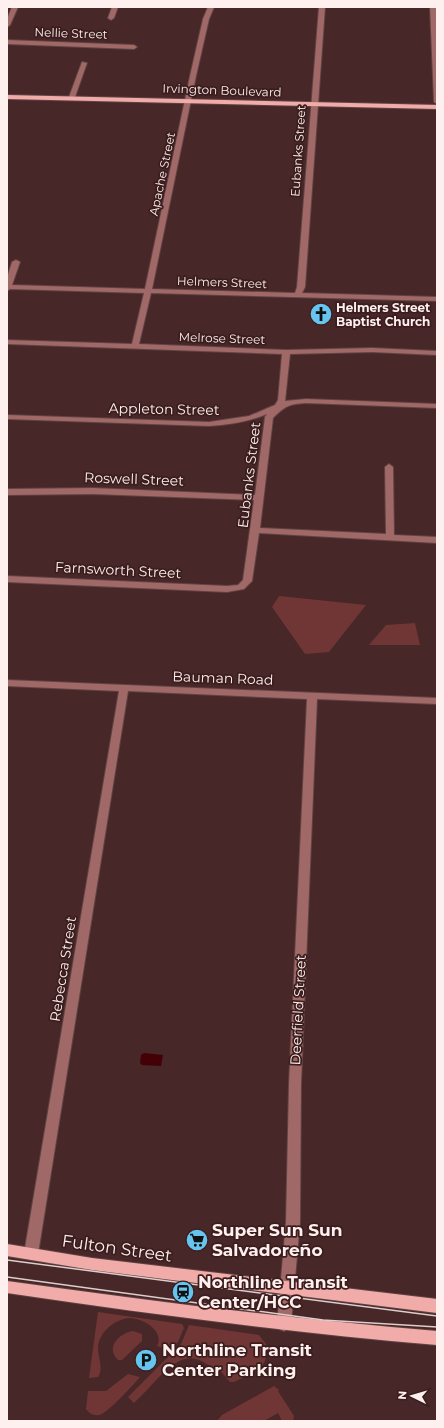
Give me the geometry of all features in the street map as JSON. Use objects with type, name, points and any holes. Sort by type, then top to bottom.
[{"type":"main road","points":[[7,91],[39,90]]},
{"type":"main road","points":[[67,91],[82,91]]},
{"type":"main road","name":"Irvington Boulevard","points":[[130,92],[189,97]]},
{"type":"main road","name":"Irvington Boulevard","points":[[7,97],[189,97],[437,101]]},
{"type":"main road","name":"Irvington Boulevard","points":[[314,100],[437,107]]},
{"type":"main road","name":"Fulton Street","points":[[7,1250],[92,1264],[437,1306]]},
{"type":"main road","points":[[7,1288],[284,1324],[346,1331],[437,1338]]},
{"type":"street","points":[[7,25],[15,7]]},
{"type":"street","points":[[111,18],[115,7]]},
{"type":"street","name":"Apache Street","points":[[135,346],[206,19],[211,7]]},
{"type":"street","name":"Eubanks Street","points":[[297,296],[301,287],[322,7]]},
{"type":"street","points":[[433,7],[437,101]]},
{"type":"street","name":"Nellie Street","points":[[7,42],[134,46]]},
{"type":"street","points":[[72,97],[84,63]]},
{"type":"street","points":[[7,287],[16,262]]},
{"type":"street","name":"Helmers Street","points":[[7,287],[437,299]]},
{"type":"street","name":"Melrose Street","points":[[7,342],[286,352],[372,350],[437,353]]},
{"type":"street","points":[[286,352],[283,403],[306,401],[437,406]]},
{"type":"street","name":"Eubanks Street","points":[[227,589],[241,587],[247,581],[259,498],[266,416],[283,403]]},
{"type":"street","name":"Appleton Street","points":[[7,417],[198,425],[232,422],[266,416]]},
{"type":"street","points":[[389,467],[390,537]]},
{"type":"street","name":"Roswell Street","points":[[7,492],[93,491],[259,498]]},
{"type":"street","points":[[255,530],[437,540]]},
{"type":"street","name":"Farnsworth Street","points":[[7,579],[227,589]]},
{"type":"street","name":"Bauman Road","points":[[7,683],[437,701]]},
{"type":"street","name":"Rebecca Street","points":[[31,1254],[124,688]]},
{"type":"street","name":"Deerfield Street","points":[[284,1324],[293,1222],[295,1084],[312,695]]},
{"type":"shaded area","points":[[279,596],[366,605],[329,652],[305,654],[272,607]]},
{"type":"shaded area","points":[[415,623],[420,645],[369,645],[386,625]]},
{"type":"shaded area","points":[[144,1053],[163,1055],[161,1066],[142,1065],[140,1063],[141,1055]]},
{"type":"shaded area","points":[[98,1312],[182,1324],[184,1328],[178,1342],[169,1350],[157,1346],[159,1340],[158,1335],[151,1326],[146,1323],[129,1318],[116,1322],[107,1328],[98,1344],[101,1367],[98,1377],[89,1378]]},
{"type":"shaded area","points":[[189,1325],[259,1335],[266,1344],[266,1359],[263,1365],[253,1373],[234,1382],[230,1382],[217,1367],[215,1370],[198,1360],[191,1358],[185,1359],[165,1371],[134,1403],[128,1397],[181,1344]]},
{"type":"shaded area","points":[[133,1331],[142,1334],[142,1341],[122,1360],[118,1360],[113,1351],[115,1342],[123,1335]]},
{"type":"shaded area","points":[[128,1374],[140,1377],[108,1410],[99,1415],[93,1415],[86,1409],[88,1391],[106,1391]]},
{"type":"shaded area","points":[[274,1386],[279,1390],[278,1391],[294,1416],[293,1421],[282,1421],[278,1413],[264,1421],[217,1421],[222,1415]]},
{"type":"tram line","points":[[7,1260],[437,1316]]},
{"type":"tram line","points":[[7,1277],[323,1320],[437,1327]]},
{"type":"place","name":"Helmers Street Baptist Church","points":[[321,314]]},
{"type":"place","name":"Super Sun Sun Salvadoreño","points":[[197,1240]]},
{"type":"place","name":"Northline Transit Center/HCC","points":[[183,1292]]},
{"type":"place","name":"Northline Transit Center Parking","points":[[146,1360]]}]
